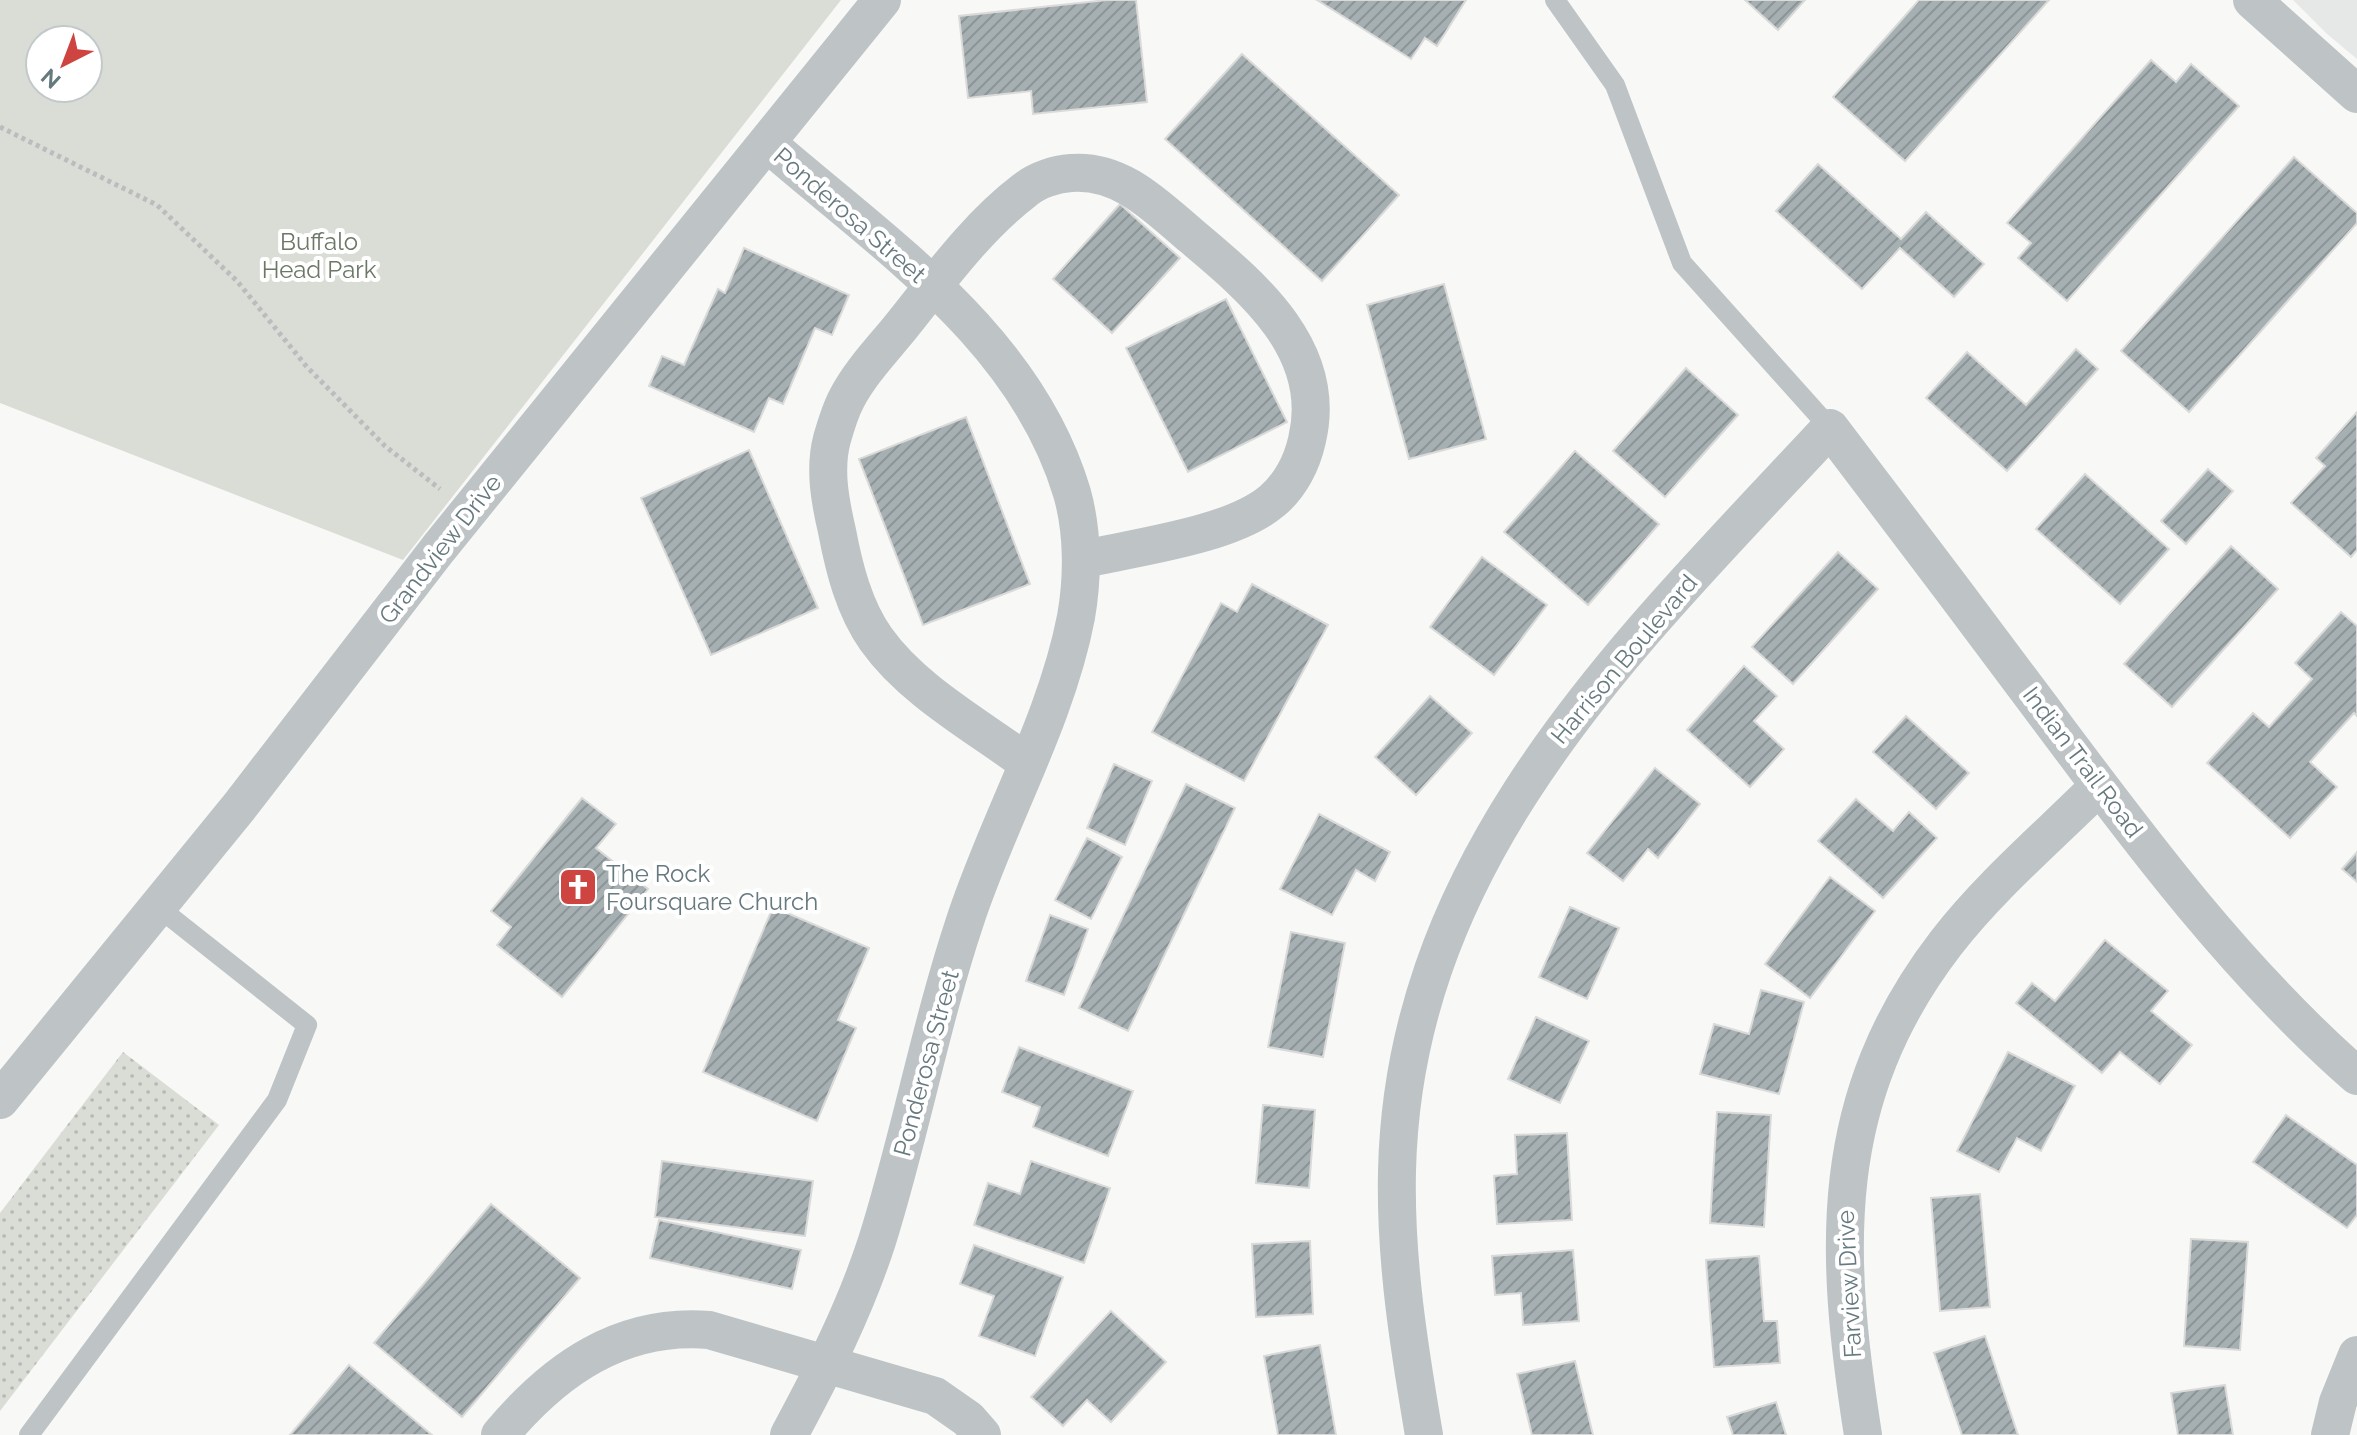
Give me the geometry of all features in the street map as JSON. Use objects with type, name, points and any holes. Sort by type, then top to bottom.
[{"type":"street","name":"Grandview Drive","points":[[0,1100],[158,907],[470,511],[882,0]]},
{"type":"street","points":[[2252,0],[2357,94]]},
{"type":"street","name":"Ponderosa Street","points":[[767,143],[974,323],[1023,388],[1043,423],[1073,496],[1081,560],[1077,614],[1068,652],[992,842],[963,924],[877,1241],[827,1364],[789,1435]]},
{"type":"street","name":"Ponderosa Street","points":[[1026,762],[915,680],[876,639],[862,615],[842,558],[830,502],[830,447],[848,397],[934,287],[989,224],[1027,188],[1048,177],[1072,173],[1096,174],[1119,180],[1140,193],[1244,279],[1280,320],[1294,344],[1308,384],[1310,427],[1304,455],[1291,479],[1274,500],[1226,526],[1081,560]]},
{"type":"street","name":"Indian Trail Road","points":[[1830,428],[2099,786],[2231,952],[2302,1028],[2357,1076]]},
{"type":"street","name":"Harrison Boulevard","points":[[1424,1435],[1398,1266],[1397,1170],[1407,1074],[1417,1027],[1445,940],[1479,863],[1516,796],[1577,708],[1650,622],[1830,428]]},
{"type":"street","name":"Farview Drive","points":[[1863,1435],[1850,1351],[1843,1271],[1845,1198],[1855,1130],[1876,1064],[1906,1002],[1946,943],[2099,786]]},
{"type":"street","points":[[500,1435],[574,1366],[626,1338],[654,1330],[709,1330],[935,1396],[968,1419],[982,1435]]},
{"type":"street","points":[[2330,1435],[2338,1402],[2357,1355]]},
{"type":"lane","points":[[1555,0],[1615,85],[1682,263],[1830,428]]},
{"type":"lane","points":[[29,1435],[277,1100],[307,1025],[158,907]]},
{"type":"path","points":[[0,127],[22,134],[157,205],[237,281],[307,367],[385,446],[470,511]]},
{"type":"shaded area","points":[[2293,0],[2357,0],[2357,59],[2326,33]]},
{"type":"green space","name":"Buffalo Head Park","points":[[0,0],[841,0],[403,560],[0,403]]},
{"type":"green space","points":[[123,1052],[219,1125],[0,1411],[0,1213]]},
{"type":"building","points":[[1107,0],[1136,0],[1147,102],[1033,114],[1031,91],[968,98],[959,16]]},
{"type":"building","points":[[1317,0],[1466,0],[1437,46],[1425,38],[1411,59]]},
{"type":"building","points":[[1745,0],[1805,0],[1778,30]]},
{"type":"building","points":[[1919,0],[2049,0],[1905,161],[1833,97]]},
{"type":"building","points":[[1242,54],[1399,195],[1322,281],[1165,139]]},
{"type":"building","points":[[2151,60],[2176,82],[2191,64],[2239,106],[2067,301],[2018,258],[2031,243],[2007,223]]},
{"type":"building","points":[[2294,157],[2357,213],[2357,223],[2189,412],[2121,351]]},
{"type":"building","points":[[1818,164],[1901,239],[1926,212],[1984,264],[1954,297],[1900,248],[1862,289],[1776,211]]},
{"type":"building","points":[[1120,204],[1180,258],[1112,333],[1053,279]]},
{"type":"building","points":[[744,248],[849,295],[832,335],[815,328],[783,404],[769,398],[754,432],[649,386],[662,356],[684,365],[718,289],[725,293]]},
{"type":"building","points":[[1444,284],[1486,439],[1409,459],[1367,305]]},
{"type":"building","points":[[1226,299],[1287,422],[1188,472],[1126,348]]},
{"type":"building","points":[[2076,349],[2098,369],[2007,471],[1926,398],[1967,352],[2026,405]]},
{"type":"building","points":[[1686,368],[1738,415],[1665,497],[1613,451]]},
{"type":"building","points":[[2357,412],[2357,550],[2351,557],[2291,503],[2325,466],[2316,458]]},
{"type":"building","points":[[966,417],[1030,584],[923,625],[859,459]]},
{"type":"building","points":[[749,450],[818,608],[711,655],[641,498]]},
{"type":"building","points":[[1575,451],[1659,524],[1588,605],[1504,532]]},
{"type":"building","points":[[2208,469],[2233,491],[2186,544],[2161,521]]},
{"type":"building","points":[[2085,474],[2169,549],[2120,604],[2036,529]]},
{"type":"building","points":[[2231,546],[2278,589],[2172,707],[2124,664]]},
{"type":"building","points":[[1838,552],[1878,589],[1793,684],[1752,647]]},
{"type":"building","points":[[1482,557],[1547,605],[1494,675],[1430,627]]},
{"type":"building","points":[[1252,584],[1328,625],[1244,781],[1152,732],[1221,603],[1237,612]]},
{"type":"building","points":[[2341,612],[2357,626],[2357,716],[2354,713],[2310,762],[2337,787],[2290,838],[2207,763],[2253,713],[2269,727],[2312,679],[2295,663]]},
{"type":"building","points":[[1744,666],[1777,696],[1754,721],[1784,749],[1750,787],[1687,730]]},
{"type":"building","points":[[1430,696],[1472,733],[1416,795],[1375,757]]},
{"type":"building","points":[[1906,716],[1969,773],[1936,809],[1873,752]]},
{"type":"building","points":[[1114,764],[1152,781],[1125,845],[1087,828]]},
{"type":"building","points":[[1655,768],[1700,804],[1658,858],[1648,849],[1623,881],[1587,853]]},
{"type":"building","points":[[1186,784],[1235,808],[1128,1031],[1079,1008]]},
{"type":"building","points":[[582,798],[616,824],[596,848],[648,889],[562,997],[497,945],[511,927],[491,911]]},
{"type":"building","points":[[1856,799],[1893,831],[1909,812],[1937,838],[1883,898],[1818,841]]},
{"type":"building","points":[[1319,814],[1390,852],[1375,881],[1356,870],[1332,915],[1280,889]]},
{"type":"building","points":[[1087,838],[1122,857],[1091,919],[1055,900]]},
{"type":"building","points":[[2357,852],[2357,882],[2342,869]]},
{"type":"building","points":[[1830,877],[1875,911],[1810,998],[1765,964]]},
{"type":"building","points":[[773,907],[869,948],[838,1020],[856,1028],[817,1121],[703,1072]]},
{"type":"building","points":[[1570,907],[1619,928],[1587,999],[1539,977]]},
{"type":"building","points":[[1050,915],[1088,929],[1064,995],[1026,981]]},
{"type":"building","points":[[1291,932],[1345,943],[1323,1057],[1268,1047]]},
{"type":"building","points":[[2105,940],[2168,991],[2151,1011],[2192,1045],[2160,1084],[2120,1052],[2102,1073],[2016,1003],[2032,983],[2055,1001]]},
{"type":"building","points":[[1761,990],[1804,1002],[1779,1094],[1700,1074],[1714,1024],[1749,1034]]},
{"type":"building","points":[[1536,1017],[1589,1041],[1560,1103],[1508,1079]]},
{"type":"building","points":[[1019,1047],[1133,1091],[1108,1156],[1033,1127],[1040,1107],[1002,1092]]},
{"type":"building","points":[[2008,1052],[2075,1086],[2041,1151],[2017,1138],[1999,1172],[1957,1151]]},
{"type":"building","points":[[1263,1105],[1315,1110],[1309,1188],[1256,1183]]},
{"type":"building","points":[[1717,1112],[1771,1115],[1764,1227],[1710,1223]]},
{"type":"building","points":[[2286,1115],[2357,1165],[2357,1215],[2347,1228],[2253,1162]]},
{"type":"building","points":[[1567,1133],[1572,1220],[1497,1224],[1494,1176],[1517,1174],[1515,1135]]},
{"type":"building","points":[[662,1161],[813,1181],[805,1236],[655,1217]]},
{"type":"building","points":[[1031,1161],[1110,1188],[1084,1263],[974,1225],[988,1183],[1020,1194]]},
{"type":"building","points":[[1980,1194],[1990,1307],[1940,1311],[1931,1198]]},
{"type":"building","points":[[491,1204],[580,1278],[462,1417],[374,1343]]},
{"type":"building","points":[[659,1220],[801,1250],[792,1289],[650,1258]]},
{"type":"building","points":[[2191,1239],[2248,1242],[2240,1350],[2184,1346]]},
{"type":"building","points":[[1310,1241],[1313,1314],[1256,1317],[1252,1244]]},
{"type":"building","points":[[974,1245],[1063,1277],[1035,1356],[979,1336],[994,1296],[960,1284]]},
{"type":"building","points":[[1573,1250],[1579,1321],[1523,1325],[1521,1293],[1495,1295],[1492,1256]]},
{"type":"building","points":[[1759,1256],[1764,1321],[1777,1321],[1780,1363],[1714,1367],[1706,1260]]},
{"type":"building","points":[[1111,1311],[1166,1362],[1111,1422],[1087,1400],[1063,1426],[1031,1397]]},
{"type":"building","points":[[1985,1336],[2018,1435],[1962,1435],[1934,1353]]},
{"type":"building","points":[[1320,1345],[1336,1435],[1278,1435],[1264,1356]]},
{"type":"building","points":[[1575,1361],[1593,1435],[1532,1435],[1517,1374]]},
{"type":"building","points":[[349,1365],[432,1435],[290,1435]]},
{"type":"building","points":[[2225,1385],[2233,1435],[2178,1435],[2171,1393]]},
{"type":"building","points":[[1776,1402],[1786,1435],[1733,1435],[1727,1417]]},
{"type":"place","name":"The Rock Foursquare Church","points":[[578,887]]}]
